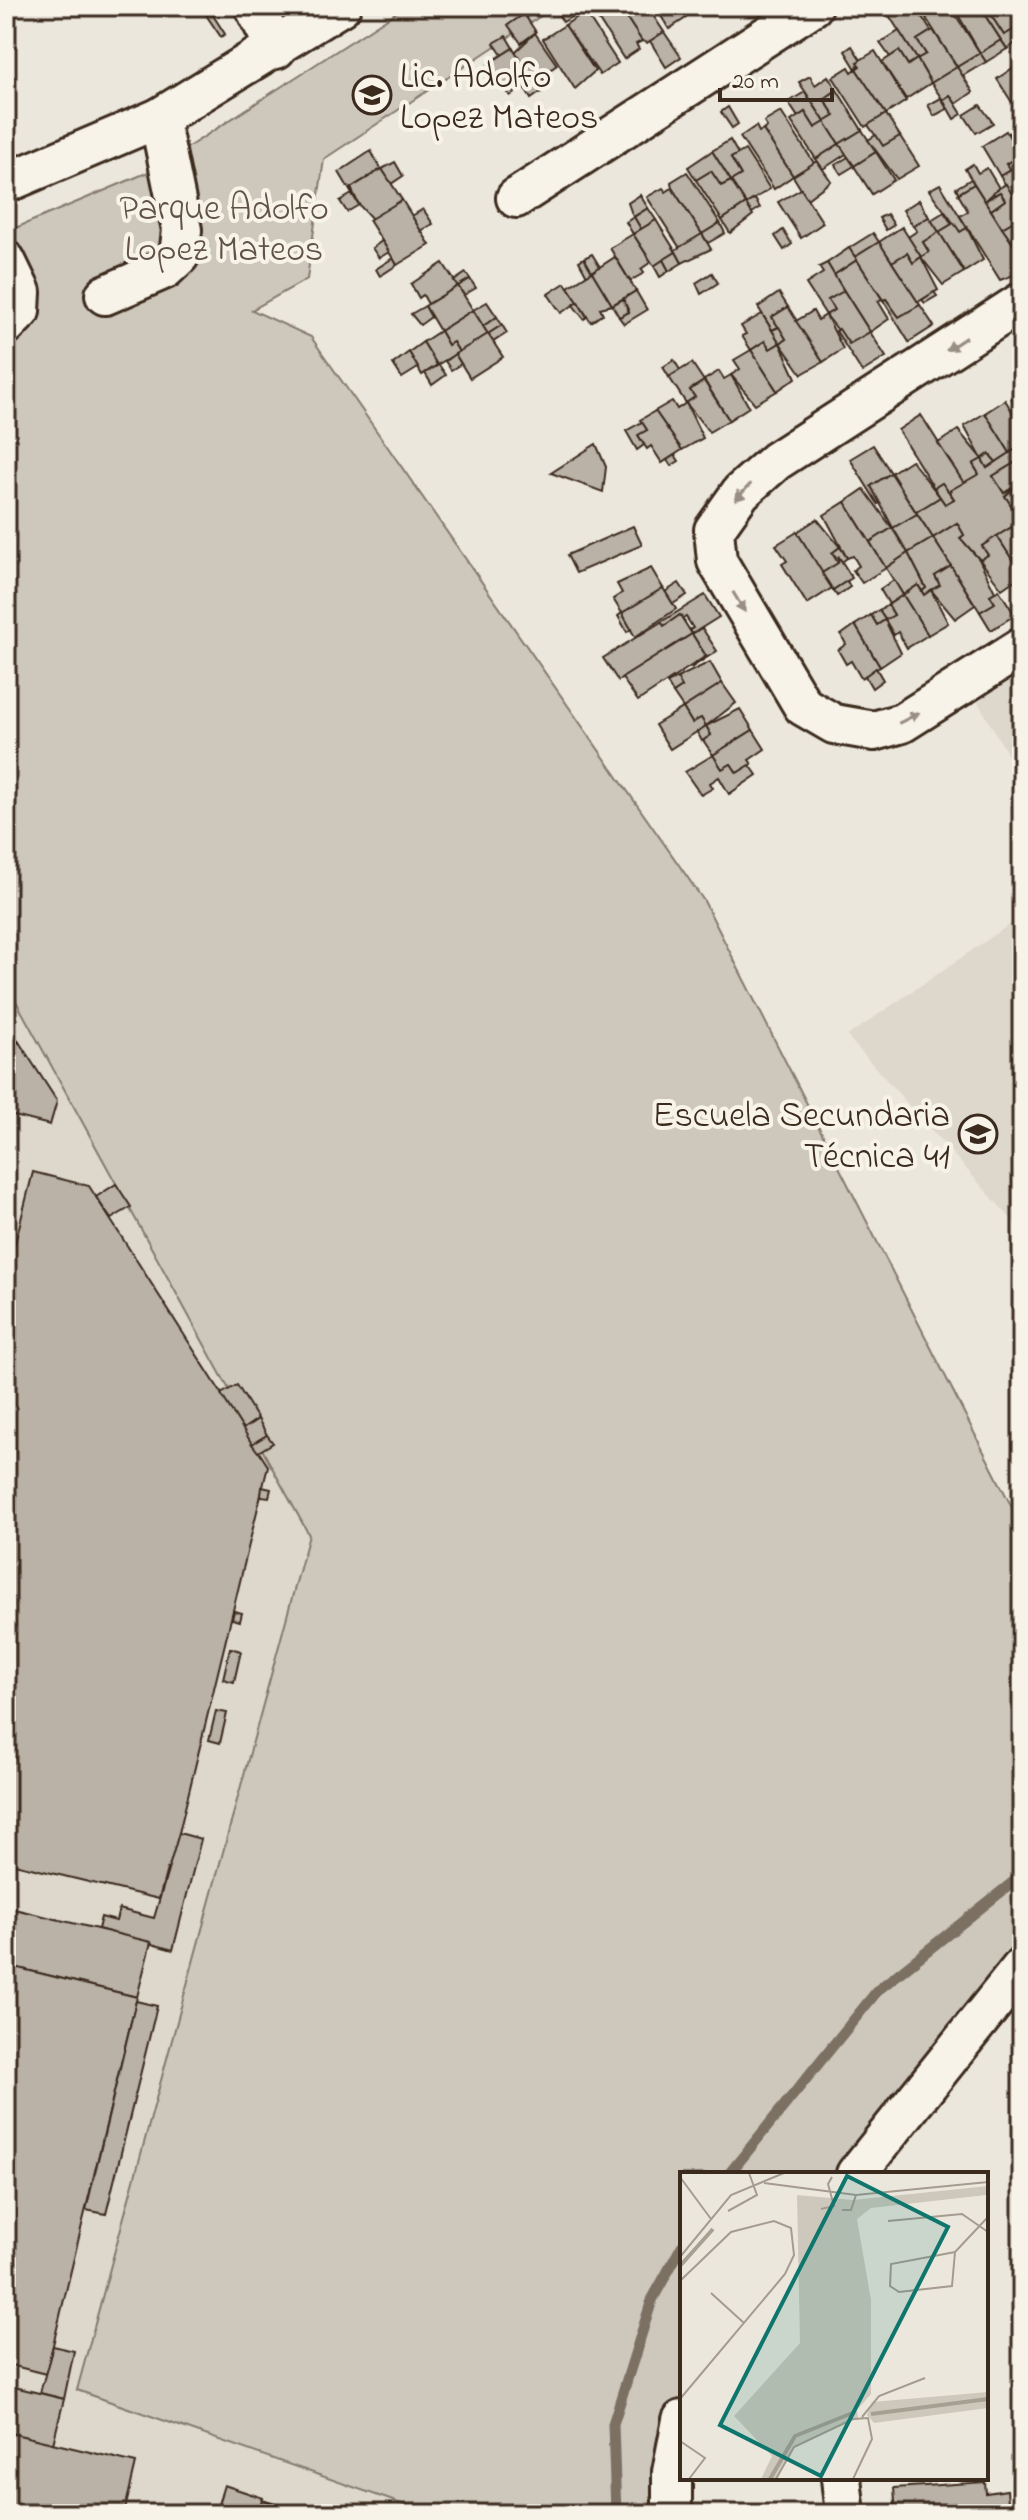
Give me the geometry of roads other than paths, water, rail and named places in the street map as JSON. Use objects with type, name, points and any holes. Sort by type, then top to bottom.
[{"type":"street","points":[[254,6],[276,49]]},
{"type":"street","points":[[6,183],[159,118],[276,49],[341,6]]},
{"type":"street","points":[[516,198],[813,6]]},
{"type":"street","points":[[105,295],[165,269],[179,256],[182,230],[159,118]]},
{"type":"street","points":[[6,261],[21,292],[20,311],[6,325]]},
{"type":"street","points":[[1022,302],[776,461],[741,492],[714,530],[717,561],[803,706],[834,724],[874,731],[902,723],[1022,647]]},
{"type":"street","points":[[858,2172],[1022,1967]]},
{"type":"street","points":[[672,2514],[672,2472],[680,2430]]},
{"type":"street","points":[[841,2480],[845,2514]]},
{"type":"waterway","points":[[731,2172],[878,1990],[1022,1875]]},
{"type":"waterway","points":[[616,2514],[613,2424],[652,2300],[680,2250]]},
{"type":"place","name":"Lic. Adolfo Lopez Mateos","points":[[372,95]]},
{"type":"place","name":"Escuela Secundaria Técnica 41","points":[[978,1134]]},
{"type":"park label","name":"Parque Adolfo Lopez Mateos","points":[[224,226]]}]
